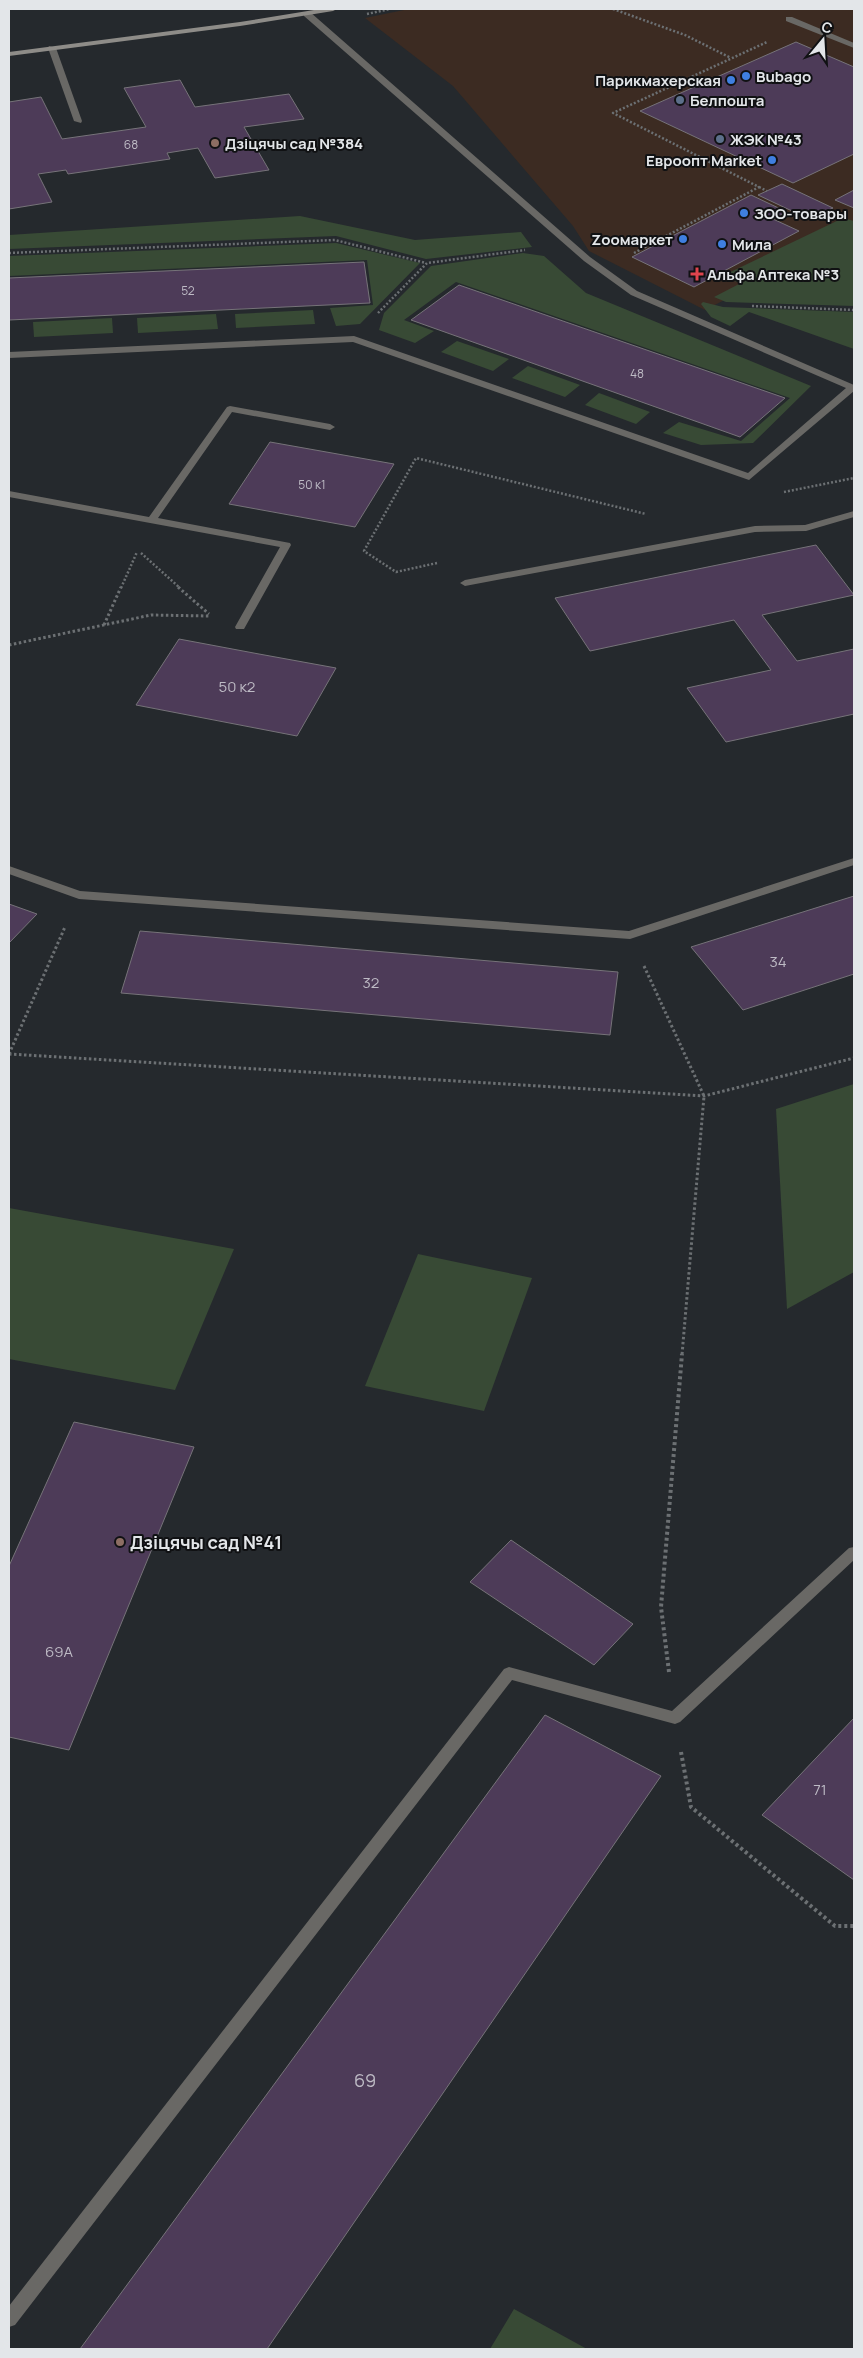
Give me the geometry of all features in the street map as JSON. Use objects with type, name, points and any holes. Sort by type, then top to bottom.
[{"type":"street","points":[[9,54],[333,9]]},
{"type":"lane","points":[[9,355],[354,339],[749,477],[853,387],[634,293],[587,259],[307,14]]},
{"type":"lane","points":[[789,19],[854,46]]},
{"type":"lane","points":[[52,48],[78,121]]},
{"type":"lane","points":[[152,520],[230,409],[330,427]]},
{"type":"lane","points":[[9,494],[286,545],[240,627]]},
{"type":"lane","points":[[465,583],[755,529],[806,528],[854,514]]},
{"type":"lane","points":[[9,870],[79,895],[630,935],[854,861]]},
{"type":"lane","points":[[9,2319],[509,1673],[675,1718],[854,1552]]},
{"type":"path","points":[[364,15],[390,9]]},
{"type":"path","points":[[613,9],[685,36],[731,58]]},
{"type":"path","points":[[767,42],[613,113],[767,191]]},
{"type":"path","points":[[719,167],[732,161]]},
{"type":"path","points":[[626,257],[759,187]]},
{"type":"path","points":[[9,253],[335,240],[426,263],[526,250],[587,259]]},
{"type":"path","points":[[376,315],[426,263]]},
{"type":"path","points":[[752,306],[854,310]]},
{"type":"path","points":[[445,562],[396,572],[364,551],[416,458],[655,516]]},
{"type":"path","points":[[9,645],[104,625],[151,614],[212,616],[137,550],[104,625]]},
{"type":"path","points":[[68,921],[9,1054],[704,1096],[854,1058]]},
{"type":"path","points":[[640,958],[704,1096],[661,1607],[675,1718],[691,1807],[835,1926],[854,1926]]},
{"type":"shaded area","points":[[409,9],[854,9],[854,233],[705,310],[589,251],[573,226],[453,86],[365,18]]},
{"type":"green space","points":[[300,216],[415,240],[521,232],[532,247],[426,259],[336,236],[9,249],[9,235]]},
{"type":"green space","points":[[843,218],[854,221],[854,306],[726,302],[714,297],[741,283],[720,277]]},
{"type":"green space","points":[[336,243],[420,263],[360,324],[336,326],[330,308],[373,305],[367,260],[9,276],[9,256]]},
{"type":"green space","points":[[523,253],[544,256],[586,293],[811,386],[753,443],[701,445],[663,433],[679,422],[741,441],[790,398],[456,282],[404,320],[434,331],[415,343],[379,330],[384,313],[431,266]]},
{"type":"green space","points":[[703,302],[723,307],[854,312],[854,349],[749,312],[730,326],[711,317],[701,304]]},
{"type":"green space","points":[[313,310],[315,324],[236,328],[235,314]]},
{"type":"green space","points":[[216,314],[218,329],[138,333],[137,318]]},
{"type":"green space","points":[[112,318],[113,333],[34,337],[33,322]]},
{"type":"green space","points":[[457,341],[509,359],[493,371],[441,352]]},
{"type":"green space","points":[[528,366],[580,385],[565,397],[512,378]]},
{"type":"green space","points":[[599,393],[650,412],[636,424],[585,405]]},
{"type":"green space","points":[[854,1084],[854,1272],[787,1309],[776,1109]]},
{"type":"green space","points":[[9,1208],[234,1249],[175,1390],[9,1359]]},
{"type":"green space","points":[[418,1254],[532,1278],[484,1411],[365,1386]]},
{"type":"green space","points":[[514,2309],[587,2349],[490,2349]]},
{"type":"building","points":[[796,42],[854,67],[854,154],[793,183],[640,111]]},
{"type":"building","points":[[180,80],[195,107],[289,94],[304,119],[244,127],[269,170],[215,178],[198,148],[167,153],[170,159],[68,174],[66,170],[38,174],[52,202],[9,209],[9,102],[41,97],[62,139],[146,127],[124,88]]},
{"type":"building","points":[[782,184],[833,208],[809,219],[758,195]]},
{"type":"building","points":[[854,190],[854,208],[835,200]]},
{"type":"building","points":[[751,195],[787,212],[773,219],[799,231],[694,287],[632,257]]},
{"type":"building","points":[[364,262],[370,303],[9,320],[9,278]]},
{"type":"building","points":[[459,285],[785,398],[740,437],[411,320]]},
{"type":"building","points":[[270,442],[394,464],[355,527],[229,504]]},
{"type":"building","points":[[816,545],[854,595],[762,615],[797,661],[854,649],[854,714],[726,742],[687,688],[771,670],[734,620],[590,651],[555,598]]},
{"type":"building","points":[[179,639],[336,668],[297,736],[136,705]]},
{"type":"building","points":[[854,896],[854,974],[743,1010],[691,947]]},
{"type":"building","points":[[9,904],[37,914],[9,943]]},
{"type":"building","points":[[140,931],[618,972],[610,1035],[121,993]]},
{"type":"building","points":[[74,1422],[194,1447],[69,1750],[9,1737],[9,1566]]},
{"type":"building","points":[[511,1540],[633,1624],[594,1665],[470,1582]]},
{"type":"building","points":[[545,1715],[661,1776],[267,2349],[80,2349]]},
{"type":"building","points":[[854,1718],[854,1880],[762,1815]]},
{"type":"place","name":"Bubago","points":[[746,76]]},
{"type":"place","name":"Парикмахерская","points":[[731,80]]},
{"type":"place","name":"Белпошта","points":[[680,100]]},
{"type":"place","name":"ЖЭК №43","points":[[720,139]]},
{"type":"place","name":"Дзіцячы сад №384","points":[[215,143]]},
{"type":"place","name":"Евроопт Market","points":[[772,160]]},
{"type":"place","name":"ЗОО-товары","points":[[744,213]]},
{"type":"place","name":"Zooмаркет","points":[[683,239]]},
{"type":"place","name":"Мила","points":[[722,244]]},
{"type":"place","name":"Альфа Аптека №3","points":[[697,274]]},
{"type":"place","name":"Дзіцячы сад №41","points":[[120,1542]]}]
